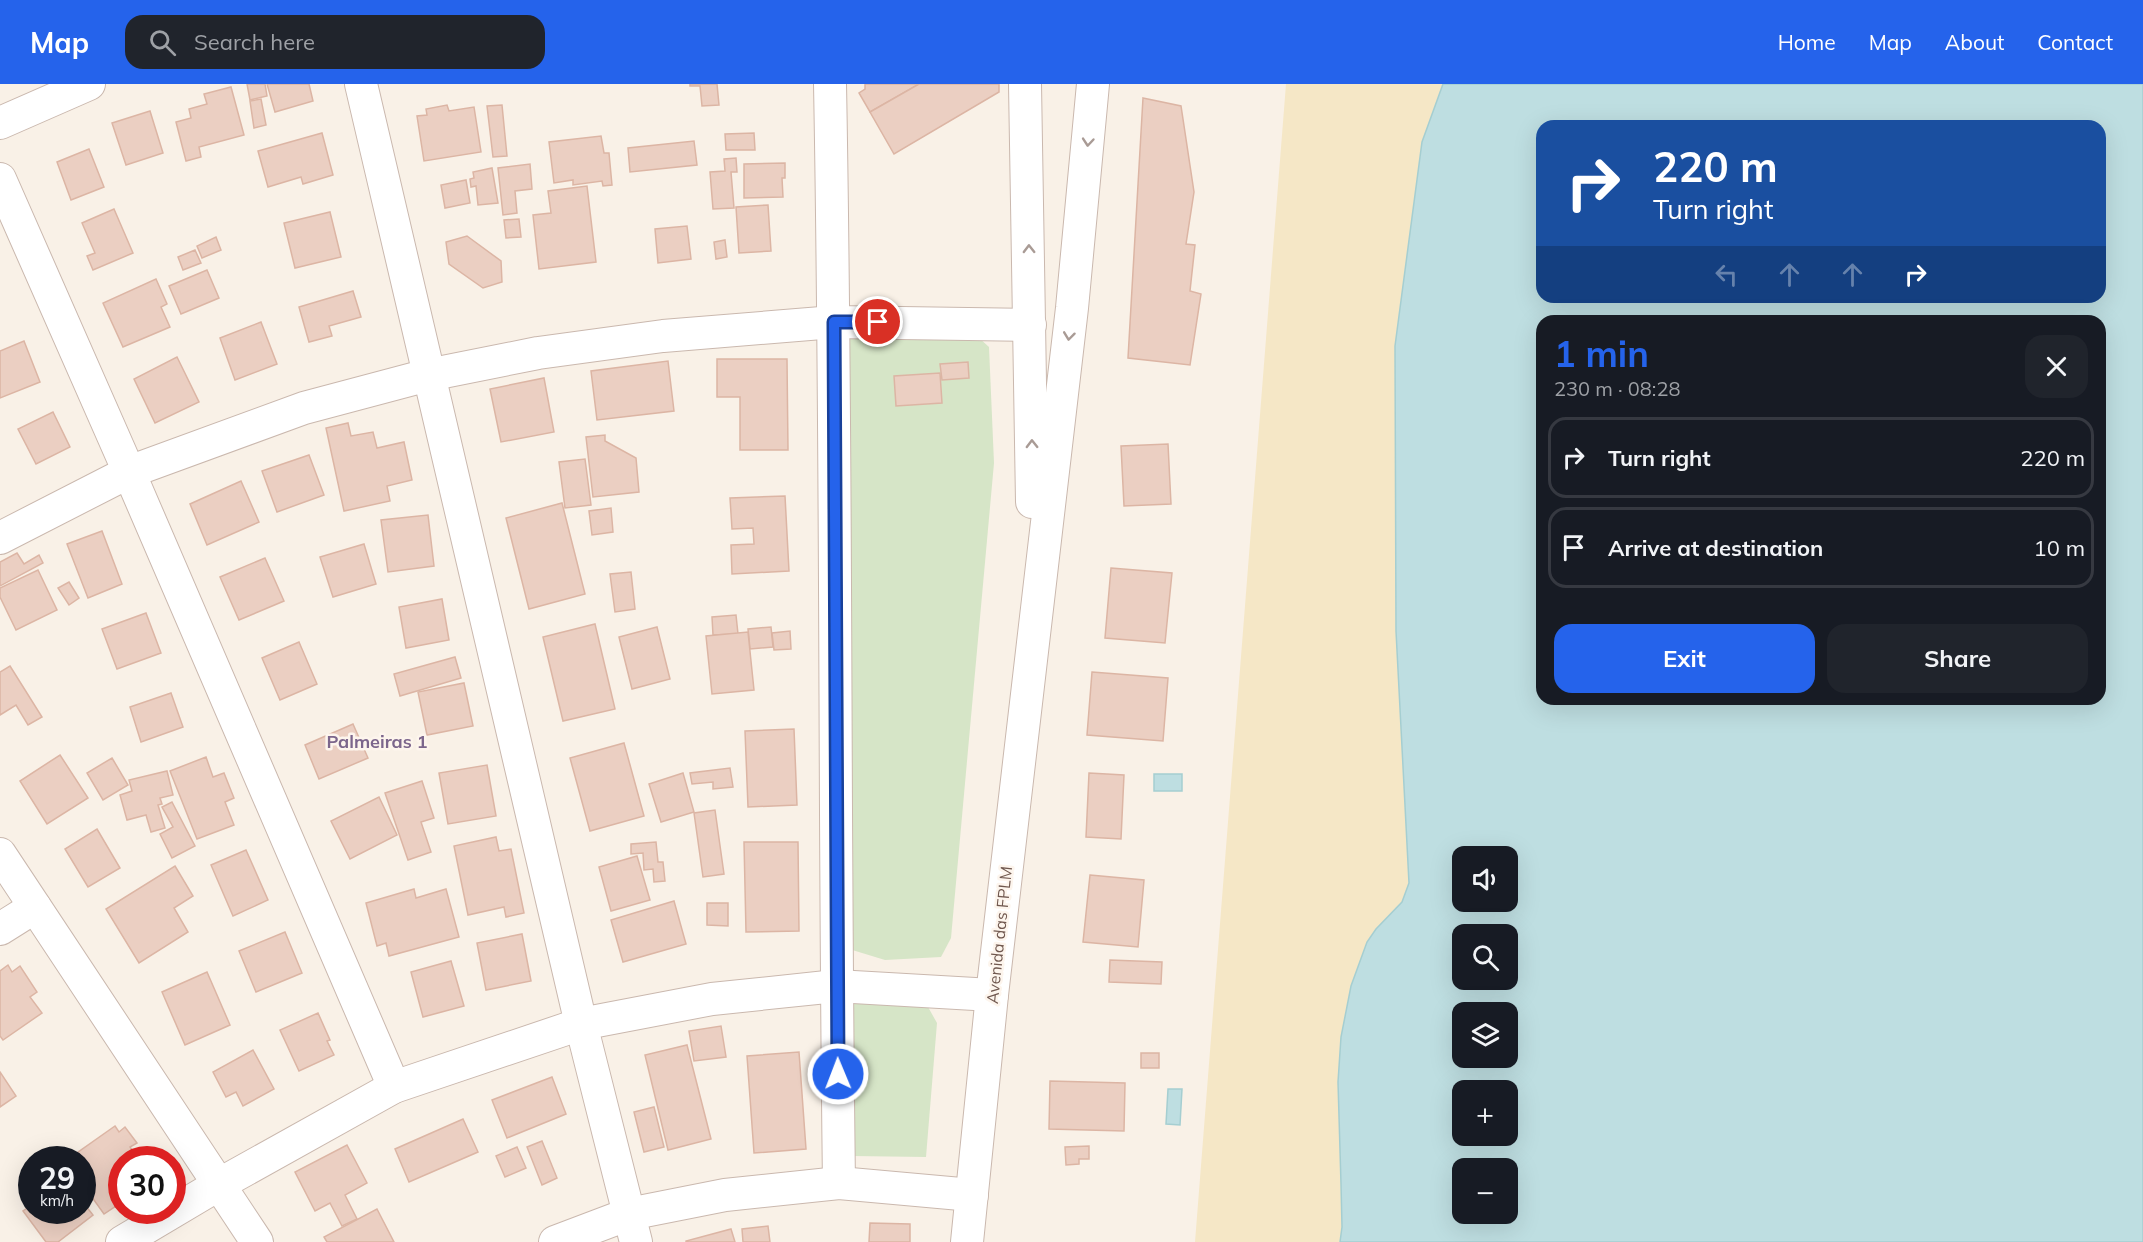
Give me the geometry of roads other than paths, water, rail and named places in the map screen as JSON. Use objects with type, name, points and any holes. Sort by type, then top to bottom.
[{"type":"street","points":[[0,123],[89,84]]},
{"type":"street","points":[[361,84],[581,1024],[633,1228]]},
{"type":"street","points":[[830,84],[834,322],[836,986],[839,1183]]},
{"type":"street","points":[[1025,84],[1034,629]]},
{"type":"street","points":[[1034,629],[1072,308],[1093,84]]},
{"type":"street","points":[[0,179],[394,1087]]},
{"type":"street","points":[[0,538],[129,472],[304,408],[428,375],[538,353],[663,336],[834,322],[1030,325]]},
{"type":"street","name":"Avenida das FPLM","points":[[967,1242],[992,995],[1034,629]]},
{"type":"street","points":[[0,854],[257,1242]]},
{"type":"street","points":[[0,929],[34,907]]},
{"type":"street","points":[[123,1242],[218,1185],[394,1087],[581,1024],[712,999],[836,986],[992,995]]},
{"type":"street","points":[[555,1242],[633,1228],[726,1195],[839,1183],[972,1195]]},
{"type":"water","points":[[1443,84],[2143,84],[2143,1242],[1340,1242],[1342,1227],[1338,1082],[1341,1037],[1351,986],[1367,942],[1402,902],[1409,883],[1396,631],[1395,346],[1422,142]]},
{"type":"water","points":[[1154,774],[1182,774],[1182,791],[1154,791]]},
{"type":"water","points":[[1168,1089],[1182,1089],[1180,1125],[1166,1124]]},
{"type":"district","name":"Palmeiras 1","points":[[377,741]]}]
